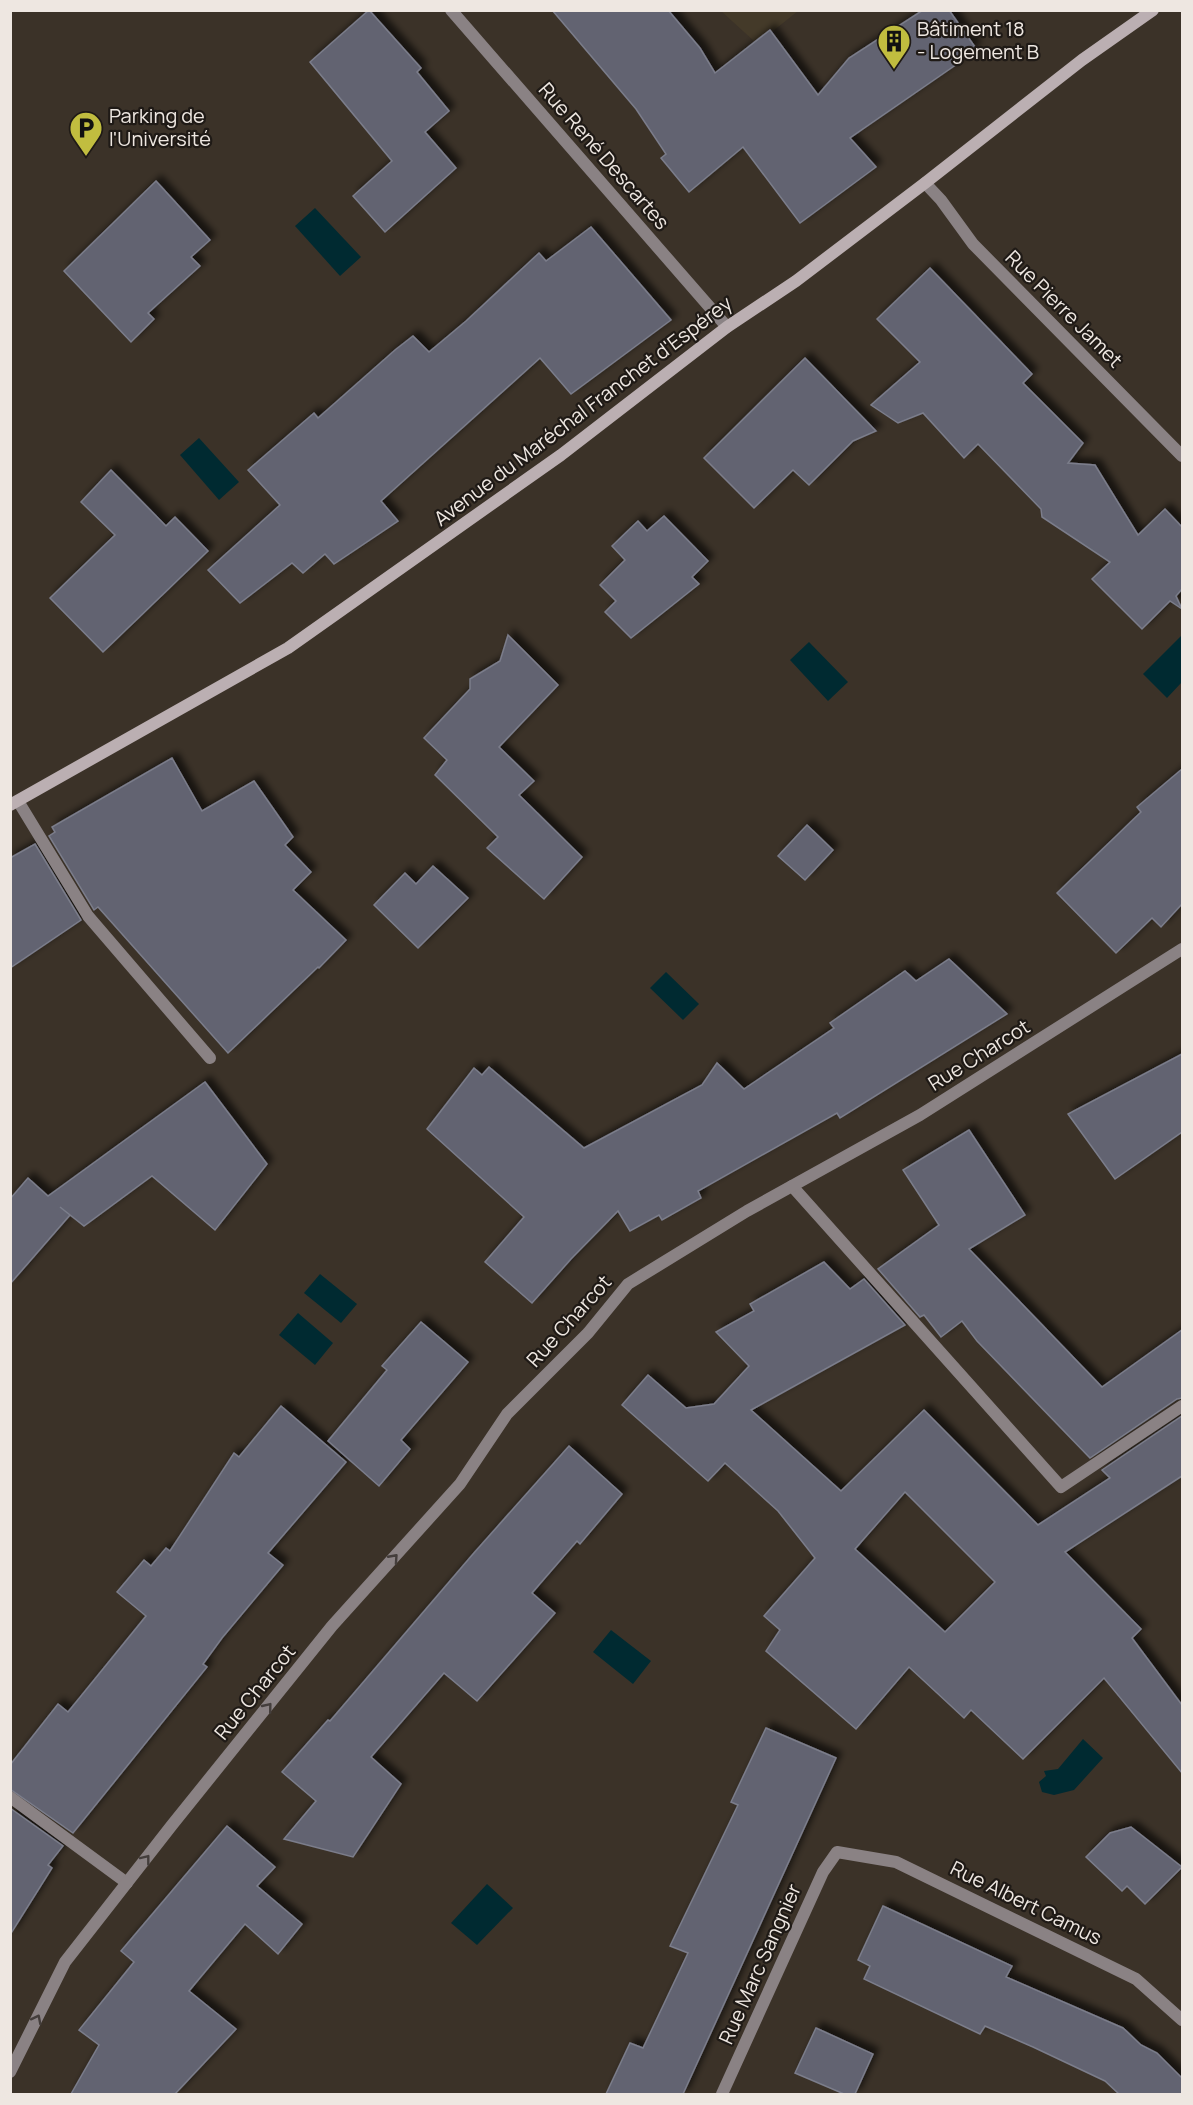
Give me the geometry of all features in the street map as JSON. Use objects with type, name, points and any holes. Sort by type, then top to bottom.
[{"type":"main road","name":"Avenue du Maréchal Franchet d'Espérey","points":[[14,803],[288,648],[561,455],[727,327],[796,281],[1082,60],[1153,10]]},
{"type":"street","name":"Rue René Descartes","points":[[451,10],[727,327]]},
{"type":"street","name":"Rue Pierre Jamet","points":[[925,183],[942,200],[973,244],[1182,456]]},
{"type":"street","points":[[14,803],[88,916],[210,1058]]},
{"type":"street","name":"Rue Charcot","points":[[10,2072],[65,1962],[127,1882],[332,1626],[460,1484],[507,1414],[588,1333],[628,1284],[747,1211],[920,1115],[1182,949]]},
{"type":"street","points":[[792,1185],[1061,1487],[1182,1406]]},
{"type":"street","points":[[10,1797],[127,1882]]},
{"type":"street","name":"Rue Albert Camus","points":[[837,1852],[896,1862],[1136,1979],[1182,2020]]},
{"type":"street","name":"Rue Marc Sangnier","points":[[722,2094],[823,1872],[837,1852]]},
{"type":"shaded area","points":[[721,11],[798,11],[755,42]]},
{"type":"water","points":[[315,208],[361,257],[340,276],[295,226]]},
{"type":"water","points":[[199,438],[239,482],[219,500],[180,455]]},
{"type":"water","points":[[1182,635],[1182,682],[1167,698],[1143,674]]},
{"type":"water","points":[[809,642],[848,682],[828,701],[790,660]]},
{"type":"water","points":[[666,972],[699,1004],[683,1020],[650,988]]},
{"type":"water","points":[[320,1274],[357,1304],[341,1323],[304,1293]]},
{"type":"water","points":[[298,1313],[333,1343],[315,1365],[279,1335]]},
{"type":"water","points":[[611,1630],[651,1661],[633,1684],[593,1652]]},
{"type":"water","points":[[1083,1739],[1103,1758],[1074,1790],[1054,1795],[1042,1792],[1039,1782],[1046,1776],[1044,1771],[1058,1769]]},
{"type":"water","points":[[487,1884],[513,1908],[477,1945],[451,1923]]},
{"type":"building","points":[[369,10],[421,68],[417,72],[449,111],[425,132],[456,168],[385,232],[353,196],[392,161],[310,62]]},
{"type":"building","points":[[552,10],[668,10],[700,48],[715,73],[770,30],[818,95],[849,58],[923,10],[949,10],[975,47],[960,62],[850,138],[876,167],[800,223],[743,147],[689,192],[661,158],[666,154],[636,109]]},
{"type":"building","points":[[156,181],[210,240],[191,257],[200,266],[148,313],[154,319],[131,342],[64,271]]},
{"type":"building","points":[[591,227],[671,320],[571,394],[540,358],[381,501],[398,521],[334,564],[325,554],[303,573],[292,563],[240,603],[208,570],[280,505],[248,470],[314,413],[318,418],[413,336],[429,352],[539,253],[546,261]]},
{"type":"building","points":[[930,268],[1032,374],[1023,383],[1083,443],[1068,463],[1095,465],[1138,535],[1165,509],[1182,527],[1182,589],[1176,596],[1182,609],[1170,601],[1142,629],[1092,579],[1110,562],[1042,517],[1041,509],[978,444],[964,458],[923,413],[898,423],[871,405],[920,362],[877,319]]},
{"type":"building","points":[[805,358],[876,431],[853,441],[809,485],[793,470],[754,508],[704,458]]},
{"type":"building","points":[[111,470],[166,526],[175,517],[208,551],[103,652],[50,598],[115,535],[81,502]]},
{"type":"building","points":[[664,516],[708,561],[692,577],[699,584],[631,638],[605,612],[616,601],[600,585],[625,560],[612,546],[638,521],[647,531]]},
{"type":"building","points":[[508,635],[558,685],[499,747],[534,781],[519,795],[582,857],[544,899],[487,848],[498,837],[435,775],[447,760],[424,738],[470,689],[470,679],[500,661]]},
{"type":"building","points":[[172,758],[202,811],[254,781],[293,837],[285,845],[311,872],[293,890],[346,940],[228,1053],[98,907],[94,910],[49,836],[55,832],[52,827]]},
{"type":"building","points":[[1182,769],[1182,904],[1161,927],[1152,918],[1116,953],[1057,893],[1141,812],[1137,807]]},
{"type":"building","points":[[807,825],[833,850],[805,880],[778,856]]},
{"type":"building","points":[[35,844],[81,920],[10,968],[10,858]]},
{"type":"building","points":[[433,866],[468,898],[418,948],[374,905],[405,873],[416,884]]},
{"type":"building","points":[[949,959],[1007,1014],[840,1118],[837,1113],[698,1191],[701,1198],[662,1220],[659,1215],[630,1231],[618,1211],[532,1303],[485,1262],[524,1217],[427,1129],[474,1068],[482,1075],[489,1067],[584,1148],[702,1085],[717,1063],[744,1089],[834,1028],[830,1023],[905,971],[916,981]]},
{"type":"building","points":[[1182,1054],[1182,1132],[1115,1179],[1068,1114]]},
{"type":"building","points":[[205,1082],[267,1164],[215,1230],[152,1176],[84,1226],[60,1207],[70,1215],[10,1284],[10,1199],[28,1178],[48,1196]]},
{"type":"building","points":[[969,1130],[1025,1215],[969,1249],[1102,1387],[1182,1330],[1182,1398],[1177,1399],[1090,1458],[977,1341],[962,1321],[941,1337],[924,1315],[920,1317],[878,1269],[939,1225],[903,1170]]},
{"type":"building","points":[[824,1262],[850,1289],[864,1279],[905,1325],[751,1410],[841,1491],[924,1410],[1038,1525],[1110,1478],[1102,1470],[1182,1416],[1182,1476],[1065,1552],[1141,1629],[1132,1638],[1182,1705],[1182,1773],[1104,1678],[1023,1759],[971,1710],[964,1718],[909,1667],[856,1729],[766,1651],[780,1630],[764,1616],[815,1558],[778,1511],[725,1463],[708,1481],[622,1405],[648,1375],[686,1408],[714,1404],[749,1366],[716,1332],[754,1311],[750,1304]],"holes":[[[905,1492],[995,1582],[945,1632],[855,1549]]]},
{"type":"building","points":[[421,1322],[468,1362],[401,1440],[410,1449],[379,1486],[328,1441],[387,1370],[382,1366]]},
{"type":"building","points":[[281,1406],[346,1462],[268,1553],[283,1565],[222,1638],[203,1664],[207,1667],[73,1833],[10,1789],[10,1765],[58,1704],[68,1712],[146,1616],[117,1592],[144,1560],[151,1566],[166,1548],[170,1551],[234,1453],[239,1457]]},
{"type":"building","points":[[569,1446],[622,1494],[580,1544],[577,1541],[532,1593],[555,1613],[477,1701],[444,1673],[371,1757],[401,1784],[353,1857],[284,1839],[316,1801],[282,1772],[328,1720],[330,1721]]},
{"type":"building","points":[[766,1728],[836,1758],[683,2094],[606,2094],[630,2043],[643,2048],[688,1953],[670,1946],[738,1805],[731,1802]]},
{"type":"building","points":[[10,1808],[63,1846],[48,1865],[52,1868],[10,1935]]},
{"type":"building","points":[[227,1826],[275,1867],[257,1886],[302,1924],[278,1954],[245,1924],[189,1991],[236,2029],[175,2094],[71,2094],[99,2045],[79,2030],[134,1962],[121,1951]]},
{"type":"building","points":[[1131,1827],[1182,1867],[1145,1904],[1127,1886],[1122,1891],[1086,1857],[1110,1833]]},
{"type":"building","points":[[883,1906],[1012,1966],[1006,1977],[1123,2028],[1141,2045],[1157,2053],[1182,2078],[1182,2094],[1119,2094],[1105,2081],[1033,2047],[985,2026],[980,2034],[864,1979],[870,1966],[858,1960]]},
{"type":"building","points":[[816,2028],[873,2054],[855,2094],[844,2094],[795,2073]]},
{"type":"place","name":"Bâtiment 18 - Logement B","points":[[894,70]]},
{"type":"place","name":"Parking de l'Université","points":[[86,157]]}]
